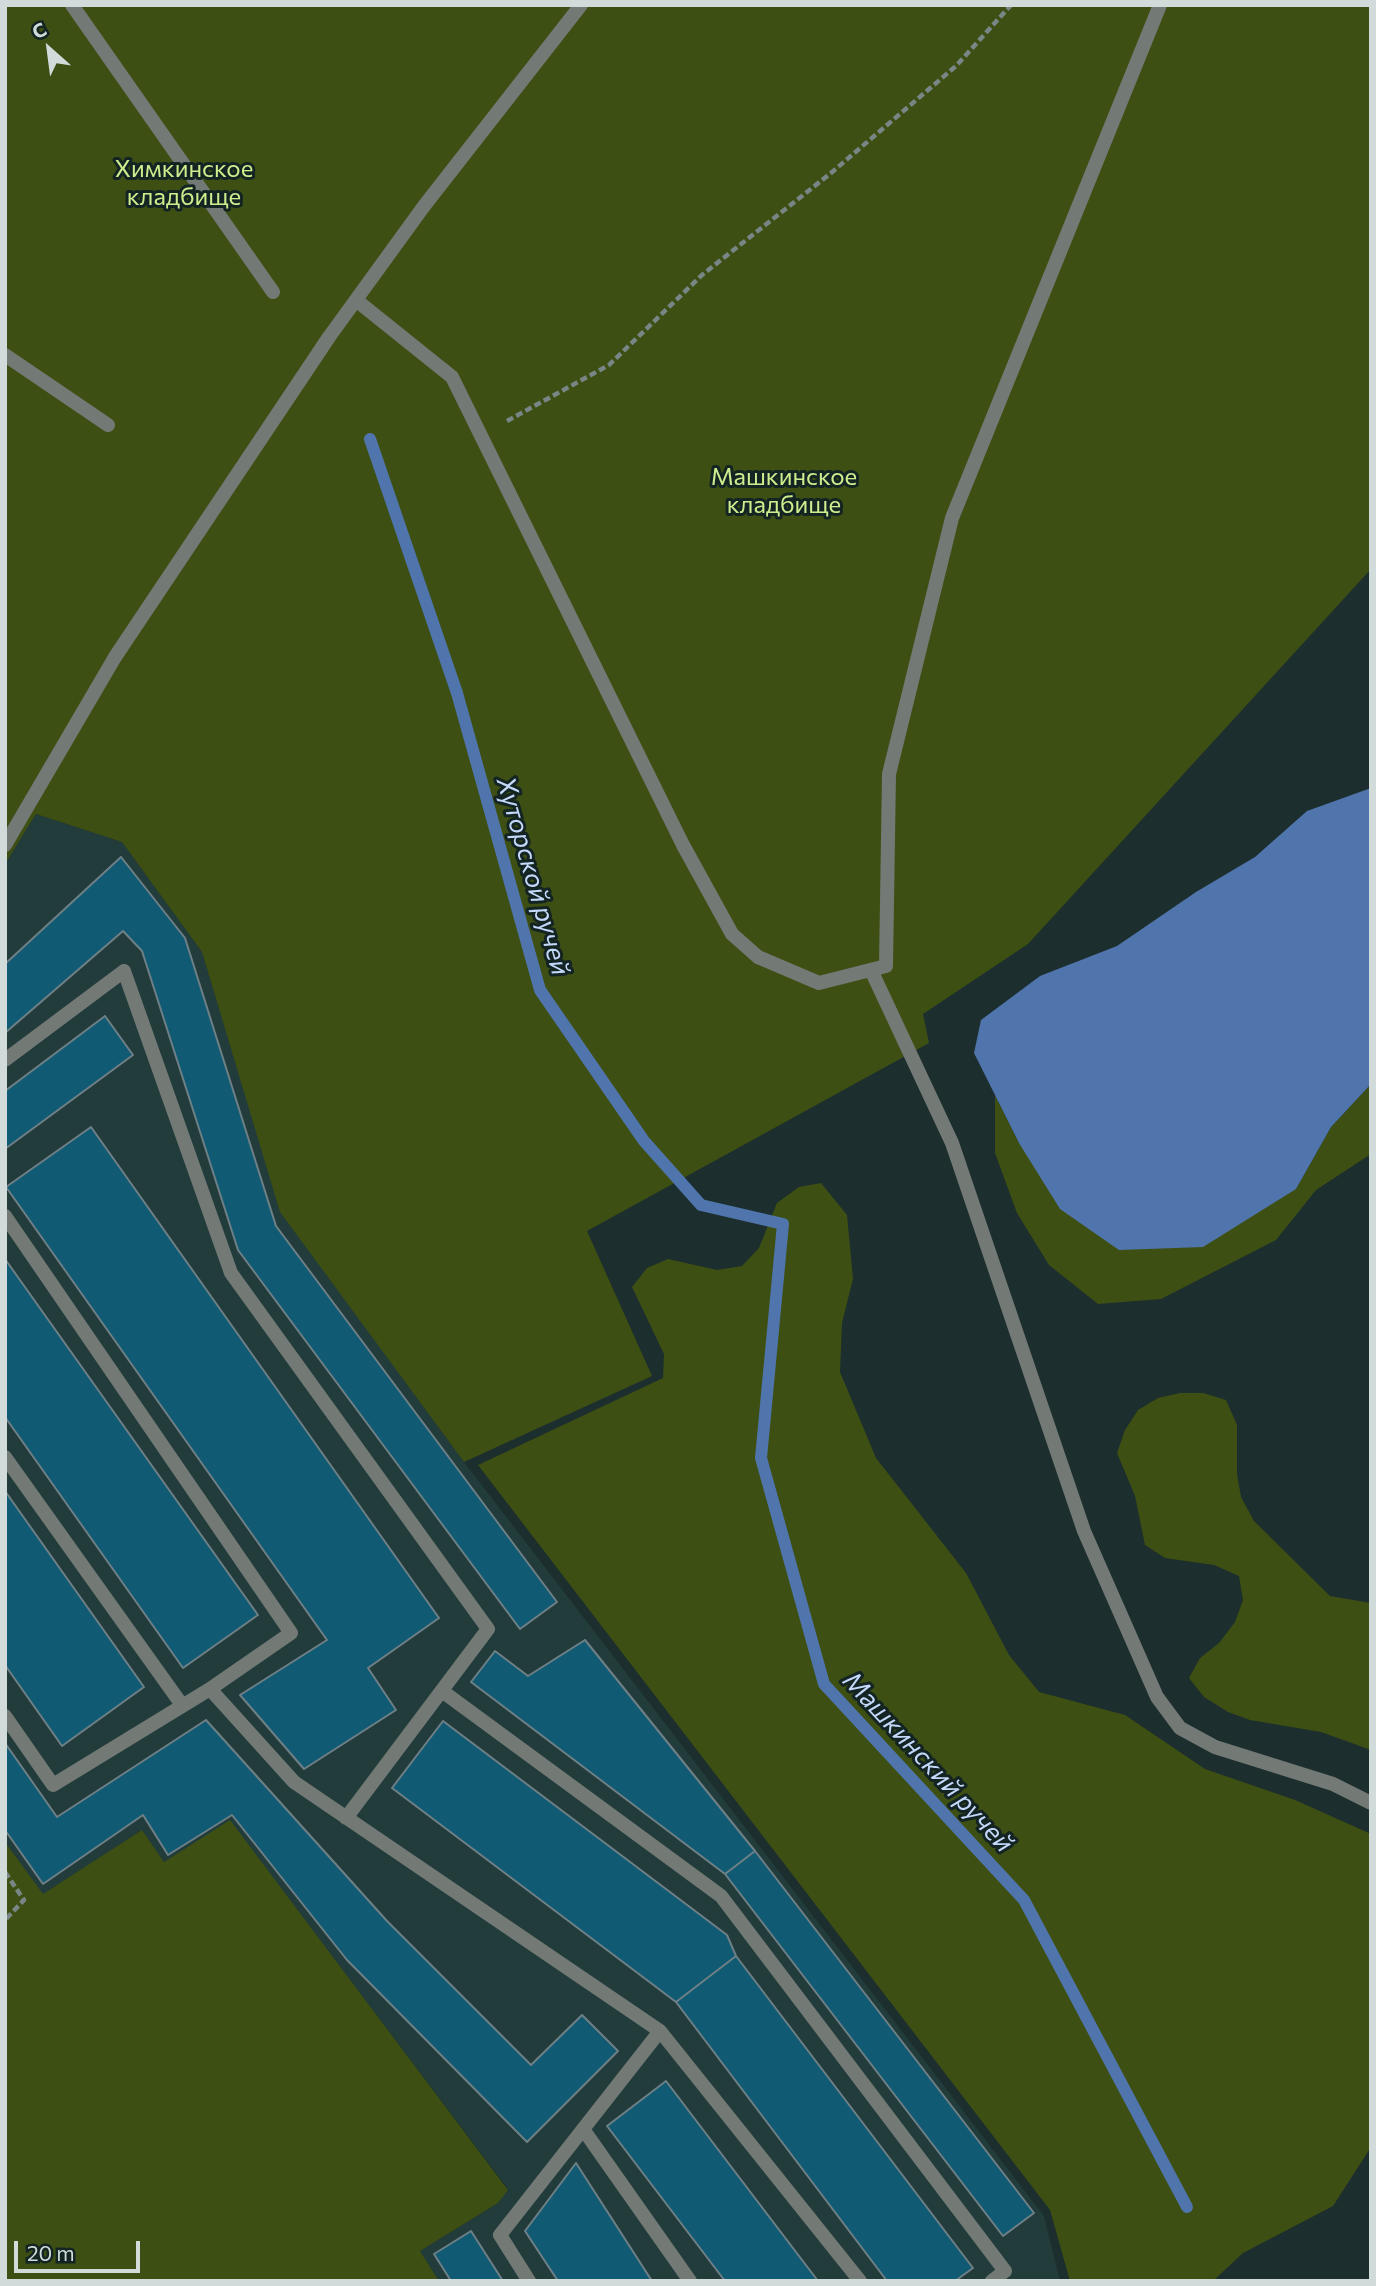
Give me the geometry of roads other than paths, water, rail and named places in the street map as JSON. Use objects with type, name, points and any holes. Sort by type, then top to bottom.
[{"type":"lane","points":[[72,5],[273,292]]},
{"type":"lane","points":[[5,845],[115,657],[356,300],[424,206],[581,5]]},
{"type":"lane","points":[[356,300],[452,377],[683,845],[732,934],[758,957],[819,983],[886,966],[889,774],[952,518],[1160,5]]},
{"type":"lane","points":[[5,355],[108,425]]},
{"type":"lane","points":[[871,970],[952,1143],[1084,1531],[1157,1697],[1180,1728],[1215,1747],[1333,1784],[1371,1803]]},
{"type":"lane","points":[[5,1060],[124,971],[230,1273],[488,1629],[346,1818]]},
{"type":"lane","points":[[5,1216],[291,1633],[210,1689],[53,1785],[5,1716]]},
{"type":"lane","points":[[5,1457],[182,1705]]},
{"type":"lane","points":[[210,1689],[294,1782],[660,2031],[860,2281]]},
{"type":"lane","points":[[442,1691],[721,1896],[1005,2271],[992,2281]]},
{"type":"lane","points":[[529,2281],[500,2235],[660,2031]]},
{"type":"lane","points":[[583,2129],[690,2281]]},
{"type":"water","points":[[1371,788],[1371,1084],[1331,1127],[1296,1189],[1203,1247],[1119,1250],[1060,1209],[1019,1143],[974,1053],[981,1020],[1040,976],[1117,946],[1196,892],[1255,857],[1307,811]]},
{"type":"waterway","name":"Машкинский ручей","points":[[370,439],[457,693],[540,990],[644,1141],[701,1205],[783,1224],[761,1458],[824,1684],[1024,1900],[1187,2207]]},
{"type":"park label","name":"Химкинское кладбище","points":[[184,183]]},
{"type":"park label","name":"Машкинское кладбище","points":[[784,491]]},
{"type":"water label","name":"Хуторской ручей","points":[[533,876]]}]
